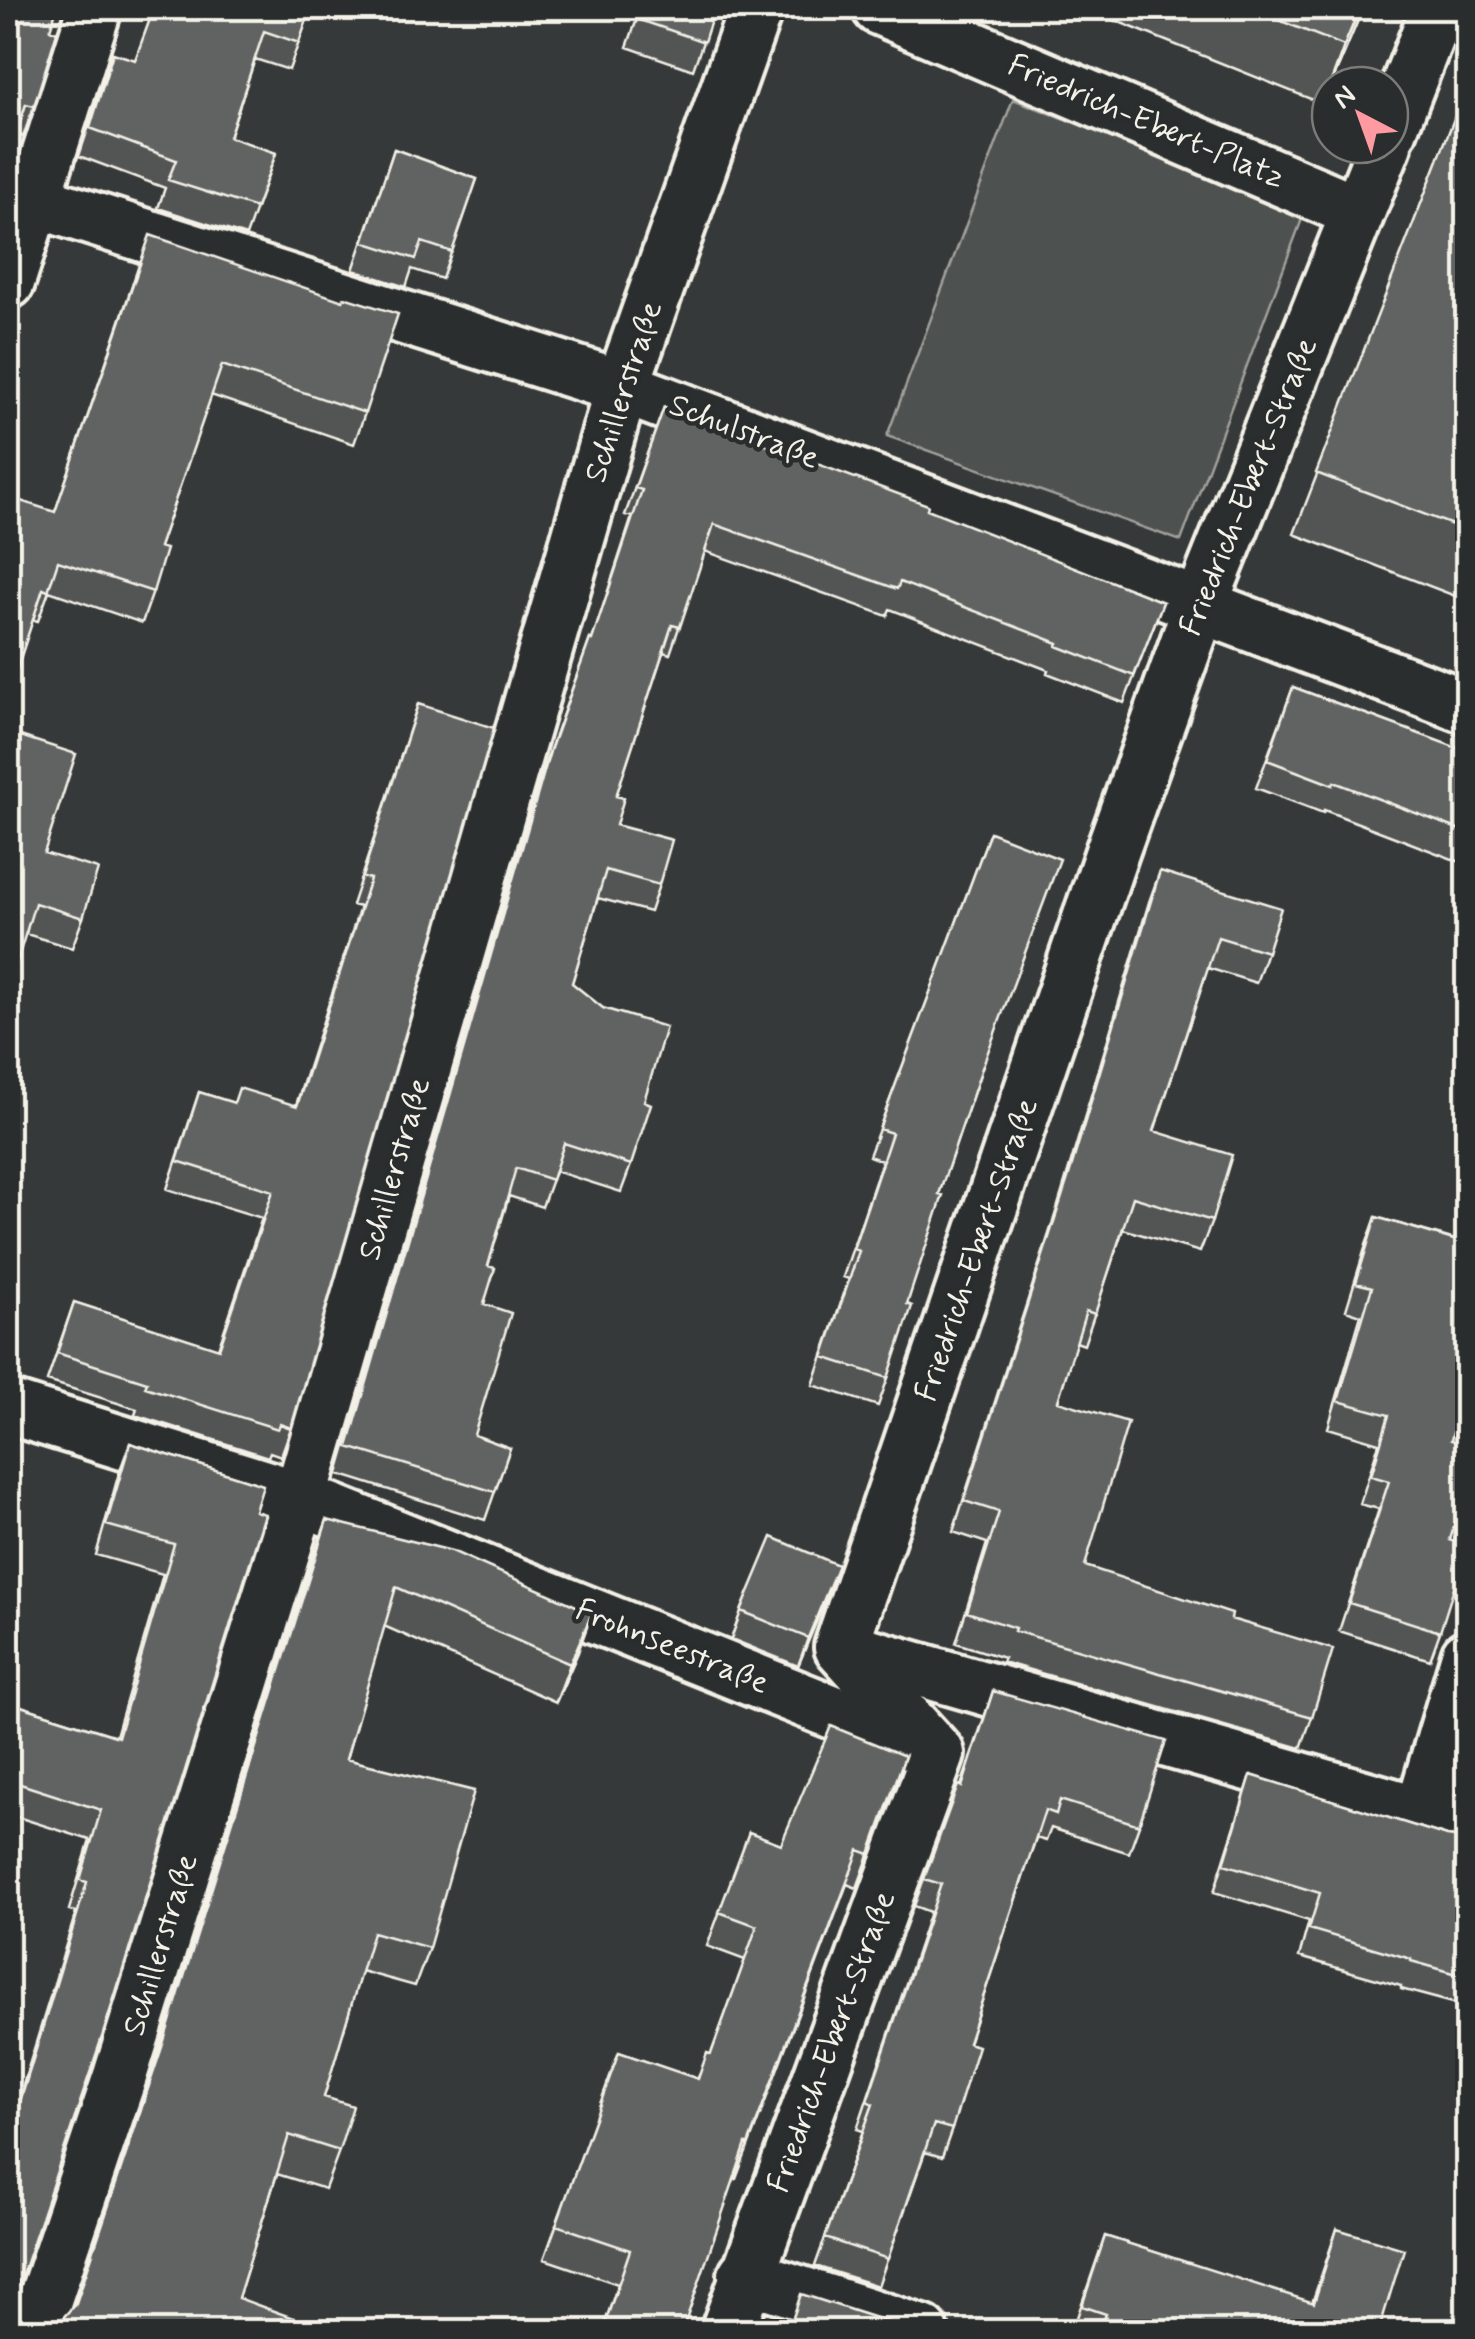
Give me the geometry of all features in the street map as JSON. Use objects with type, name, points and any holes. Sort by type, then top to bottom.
[{"type":"street","points":[[8,282],[20,197],[96,8]]},
{"type":"street","name":"Schillerstraße","points":[[34,2332],[120,2076],[300,1498],[622,387],[756,8]]},
{"type":"street","name":"Friedrich-Ebert-Platz","points":[[879,8],[1358,212]]},
{"type":"street","points":[[1410,80],[1438,8]]},
{"type":"street","name":"Friedrich-Ebert-Straße","points":[[841,1647],[1099,889],[1201,604],[1376,165]]},
{"type":"street","name":"Schulstraße","points":[[20,197],[622,387],[1468,707]]},
{"type":"street","name":"Frohnseestraße","points":[[8,1406],[300,1498],[938,1754]]},
{"type":"street","points":[[841,1647],[938,1754]]},
{"type":"street","points":[[841,1647],[1444,1820],[1468,1656]]},
{"type":"street","name":"Friedrich-Ebert-Straße","points":[[727,2332],[938,1754]]},
{"type":"street","points":[[746,2276],[922,2332]]},
{"type":"shaded area","points":[[1013,99],[1305,211],[1181,541],[887,436]]},
{"type":"building","points":[[8,8],[57,8],[50,29],[57,32],[34,106],[26,104],[17,132],[8,136]]},
{"type":"building","points":[[154,8],[311,8],[299,43],[264,31],[229,137],[276,153],[256,208],[168,180],[176,160],[90,128],[113,53],[135,60]]},
{"type":"building","points":[[642,8],[715,8],[704,42],[637,19]]},
{"type":"building","points":[[1248,8],[1360,8],[1344,46]]},
{"type":"building","points":[[1468,83],[1468,531],[1316,473]]},
{"type":"building","points":[[394,149],[477,179],[452,252],[422,242],[416,259],[363,242]]},
{"type":"building","points":[[150,235],[343,301],[344,297],[398,314],[365,413],[222,365],[159,547],[166,549],[153,592],[58,561],[48,591],[43,589],[8,696],[8,497],[55,512]]},
{"type":"building","points":[[664,407],[928,505],[927,509],[1163,602],[1134,676],[900,582],[897,589],[714,524],[680,627],[672,625],[616,796],[624,798],[616,825],[672,840],[659,885],[606,870],[572,983],[603,1008],[666,1027],[644,1101],[651,1104],[631,1165],[564,1143],[552,1180],[516,1168],[488,1266],[495,1268],[484,1304],[511,1313],[474,1435],[510,1448],[495,1492],[348,1447],[551,748],[642,490],[635,488]]},
{"type":"building","points":[[1293,687],[1468,752],[1468,833],[1267,760]]},
{"type":"building","points":[[418,704],[494,728],[291,1428],[280,1424],[278,1429],[145,1387],[147,1382],[57,1353],[74,1302],[219,1349],[273,1191],[177,1161],[199,1092],[234,1103],[239,1088],[297,1106],[370,879],[362,877]]},
{"type":"building","points":[[8,732],[76,754],[44,853],[98,869],[83,918],[35,903],[8,991]]},
{"type":"building","points":[[990,832],[1060,859],[939,1194],[943,1195],[907,1304],[912,1306],[888,1378],[823,1357],[859,1251],[853,1249],[892,1133],[879,1129]]},
{"type":"building","points":[[1160,871],[1281,908],[1267,952],[1218,937],[1154,1131],[1232,1155],[1212,1221],[1133,1197],[1095,1314],[1086,1311],[1058,1401],[1128,1422],[1085,1566],[1232,1614],[1231,1619],[1333,1649],[1312,1717],[1014,1631],[1015,1628],[967,1612],[999,1512],[964,1501],[1068,1178]]},
{"type":"building","points":[[1376,1217],[1460,1242],[1468,1218],[1468,1383],[1451,1440],[1468,1445],[1468,1480],[1450,1540],[1467,1546],[1440,1632],[1349,1603],[1389,1481],[1371,1476],[1389,1415],[1338,1401],[1372,1287],[1356,1283]]},
{"type":"building","points":[[130,1443],[263,1485],[255,1511],[265,1514],[102,2037],[16,2293],[18,2314],[8,2310],[8,2109],[17,2112],[87,1882],[80,1880],[101,1810],[8,1780],[8,1702],[118,1737],[174,1544],[106,1525]]},
{"type":"building","points":[[327,1520],[452,1551],[592,1613],[570,1664],[396,1587],[346,1759],[474,1791],[429,1948],[373,1932],[324,2097],[353,2106],[339,2151],[289,2135],[238,2298],[296,2319],[292,2332],[90,2332],[91,2329],[62,2319],[76,2303],[162,2047]]},
{"type":"building","points":[[772,1537],[838,1565],[808,1638],[741,1611]]},
{"type":"building","points":[[993,1691],[1166,1741],[1139,1825],[1060,1800],[1056,1814],[1045,1810],[968,2043],[978,2046],[952,2129],[934,2124],[888,2259],[825,2238],[873,2104],[867,2101],[941,1884],[924,1879],[958,1785],[962,1787]]},
{"type":"building","points":[[831,1726],[905,1756],[870,1854],[859,1850],[746,2144],[682,2332],[602,2332],[630,2250],[556,2225],[619,2052],[698,2079],[707,2053],[711,2054],[757,1926],[719,1912],[749,1832],[781,1844]]},
{"type":"building","points":[[1251,1775],[1447,1836],[1463,1838],[1468,1827],[1468,1977],[1309,1929],[1320,1893],[1224,1864]]},
{"type":"building","points":[[1337,2229],[1404,2249],[1380,2327],[1394,2332],[1100,2332],[1106,2314],[1082,2306],[1105,2236],[1314,2303]]},
{"type":"building","points":[[801,2294],[920,2332],[788,2332]]}]
